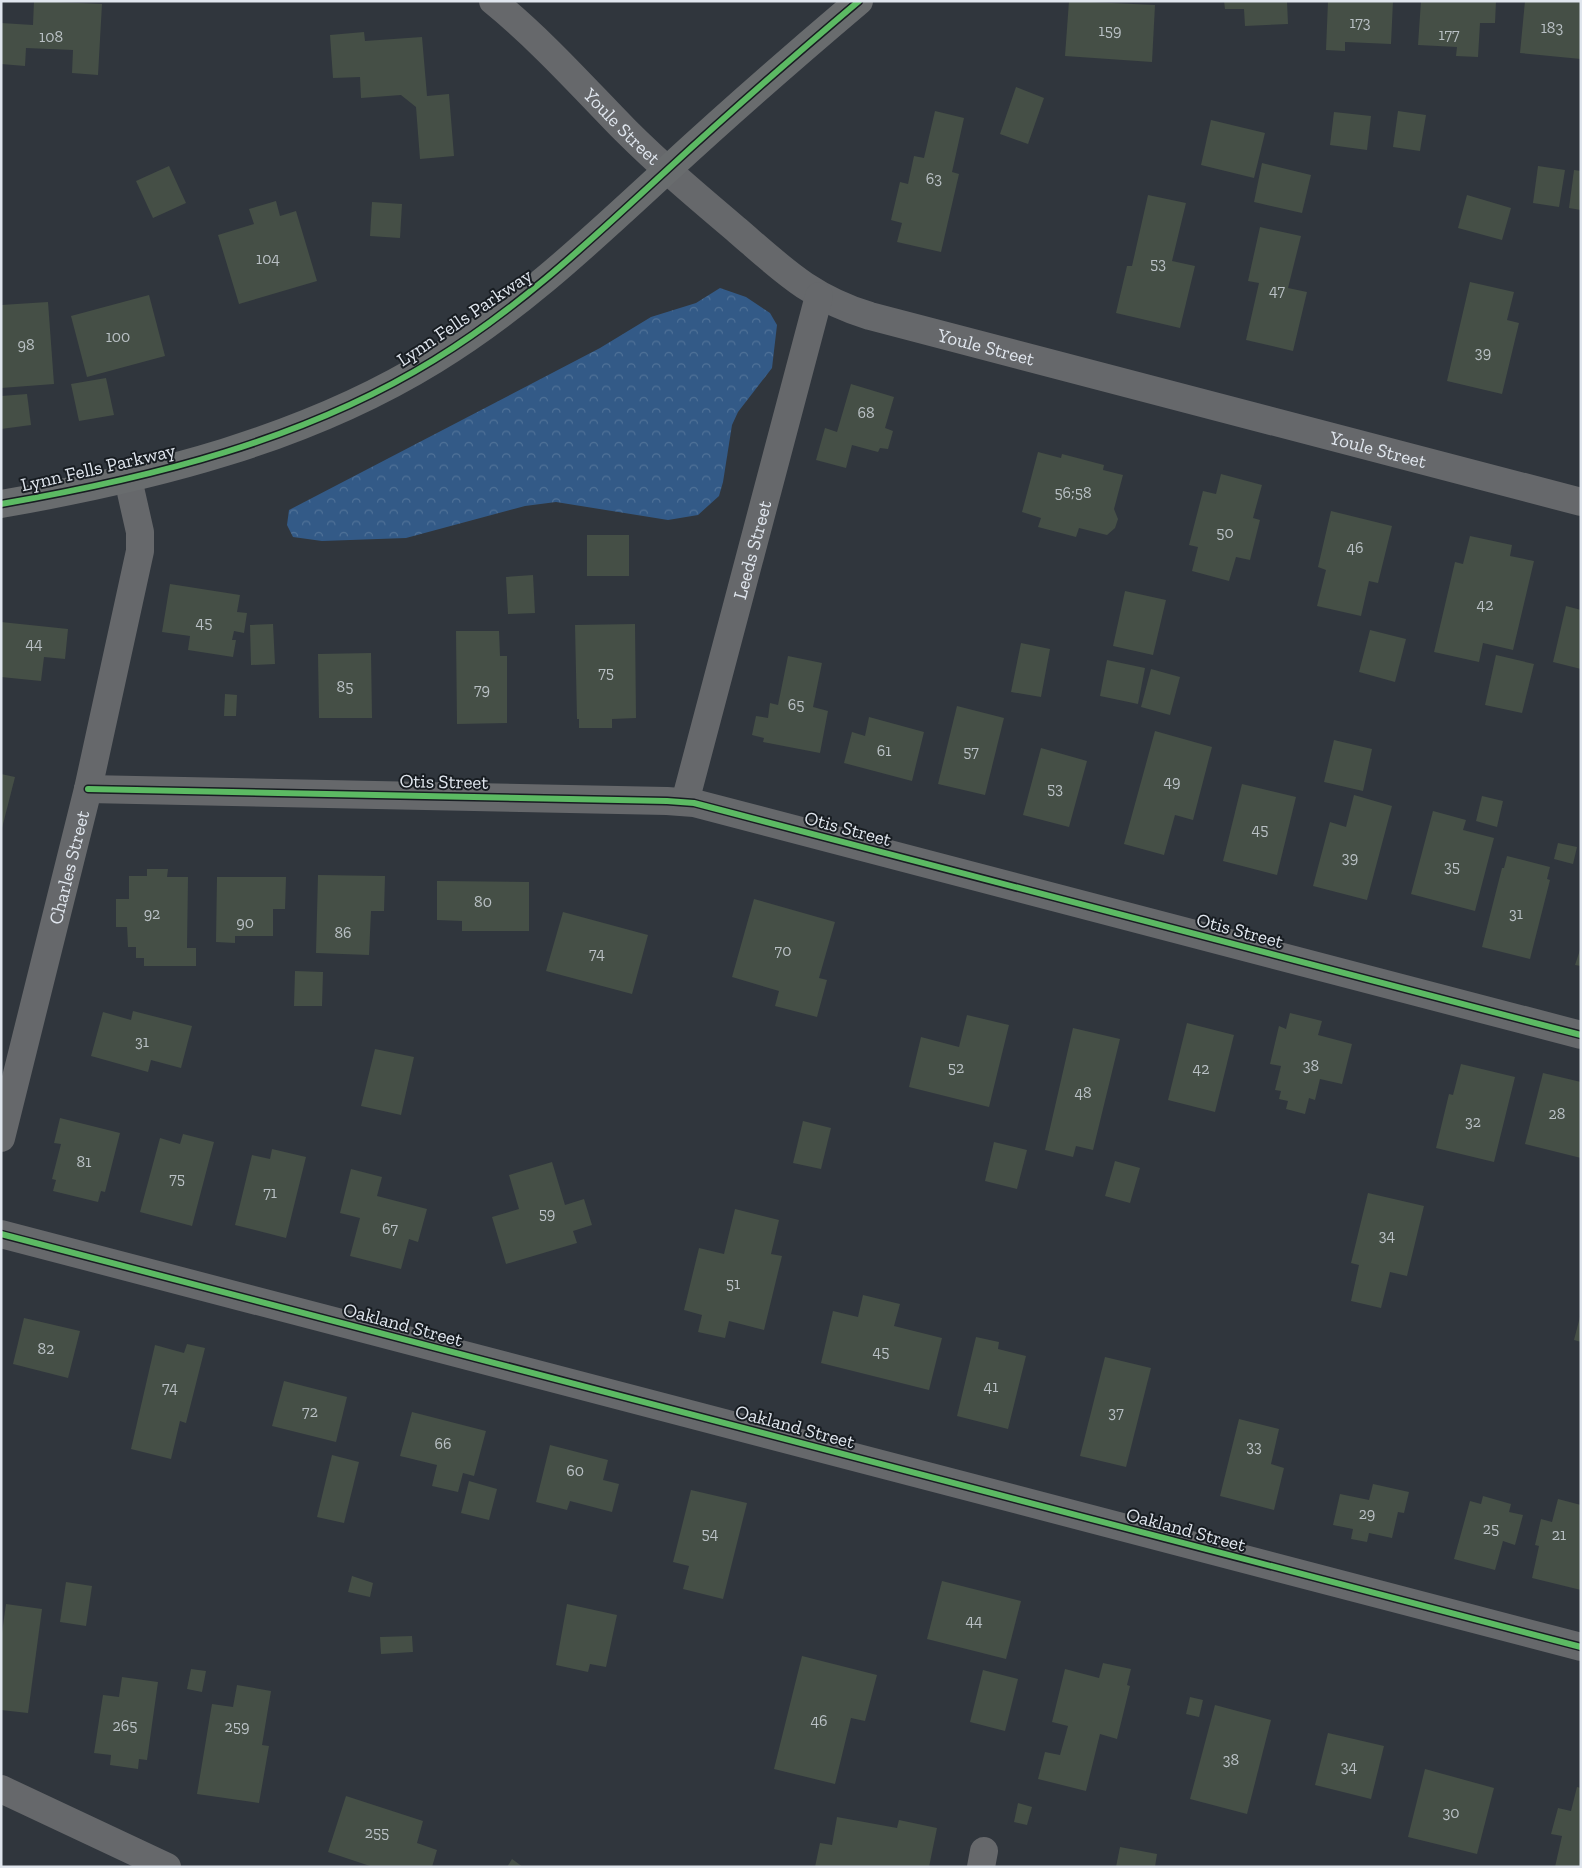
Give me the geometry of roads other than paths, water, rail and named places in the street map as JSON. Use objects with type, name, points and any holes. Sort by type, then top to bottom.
[{"type":"main road","name":"Lynn Fells Parkway","points":[[1,504],[128,479],[225,452],[297,427],[369,396],[435,360],[504,313],[545,281],[762,84],[859,1]]},
{"type":"street","name":"Youle Street","points":[[493,1],[544,46],[667,171],[790,276],[819,296],[870,316],[1581,502]]},
{"type":"street","name":"Leeds Street","points":[[685,802],[819,296]]},
{"type":"street","name":"Charles Street","points":[[1,1138],[88,789],[140,551],[140,532],[128,479]]},
{"type":"street","name":"Otis Street","points":[[88,789],[685,802],[1581,1035]]},
{"type":"street","name":"Oakland Street","points":[[1,1234],[1581,1647]]},
{"type":"street","points":[[1,1789],[167,1867]]}]
